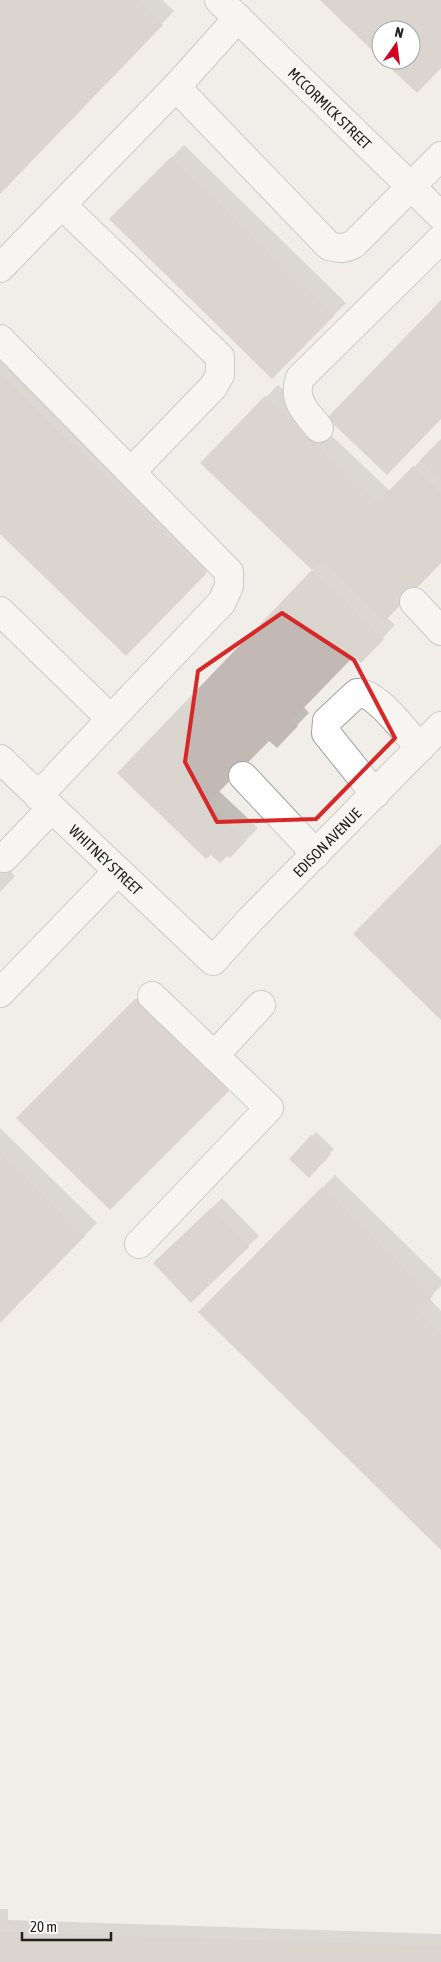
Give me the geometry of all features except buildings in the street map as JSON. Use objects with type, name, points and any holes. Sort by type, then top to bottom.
[{"type":"street","points":[[0,268],[176,87],[229,9]]},
{"type":"street","name":"MCCORMICK STREET","points":[[229,9],[441,216]]},
{"type":"street","points":[[176,87],[329,246],[345,249],[354,244],[410,185],[441,156]]},
{"type":"street","points":[[62,205],[220,357],[220,375],[213,387],[131,472]]},
{"type":"street","points":[[319,428],[299,404],[297,387],[300,378],[441,239]]},
{"type":"street","points":[[0,339],[229,572],[229,586],[222,602],[111,719],[44,803],[4,858]]},
{"type":"street","points":[[414,602],[441,632]]},
{"type":"street","points":[[0,611],[111,719]]},
{"type":"street","points":[[375,794],[326,733],[327,721],[357,693],[363,692],[374,699],[420,748]]},
{"type":"street","name":"EDISON AVENUE","points":[[213,961],[251,919],[441,726]]},
{"type":"street","name":"WHITNEY STREET","points":[[5,773],[44,803],[213,961]]},
{"type":"street","points":[[243,776],[316,854]]},
{"type":"street","points":[[0,993],[118,871]]},
{"type":"street","points":[[139,1244],[269,1108],[152,996]]},
{"type":"street","points":[[214,1056],[261,1005]]},
{"type":"highlighted area","points":[[282,613],[354,660],[395,738],[316,819],[217,822],[185,762],[198,671]]}]
